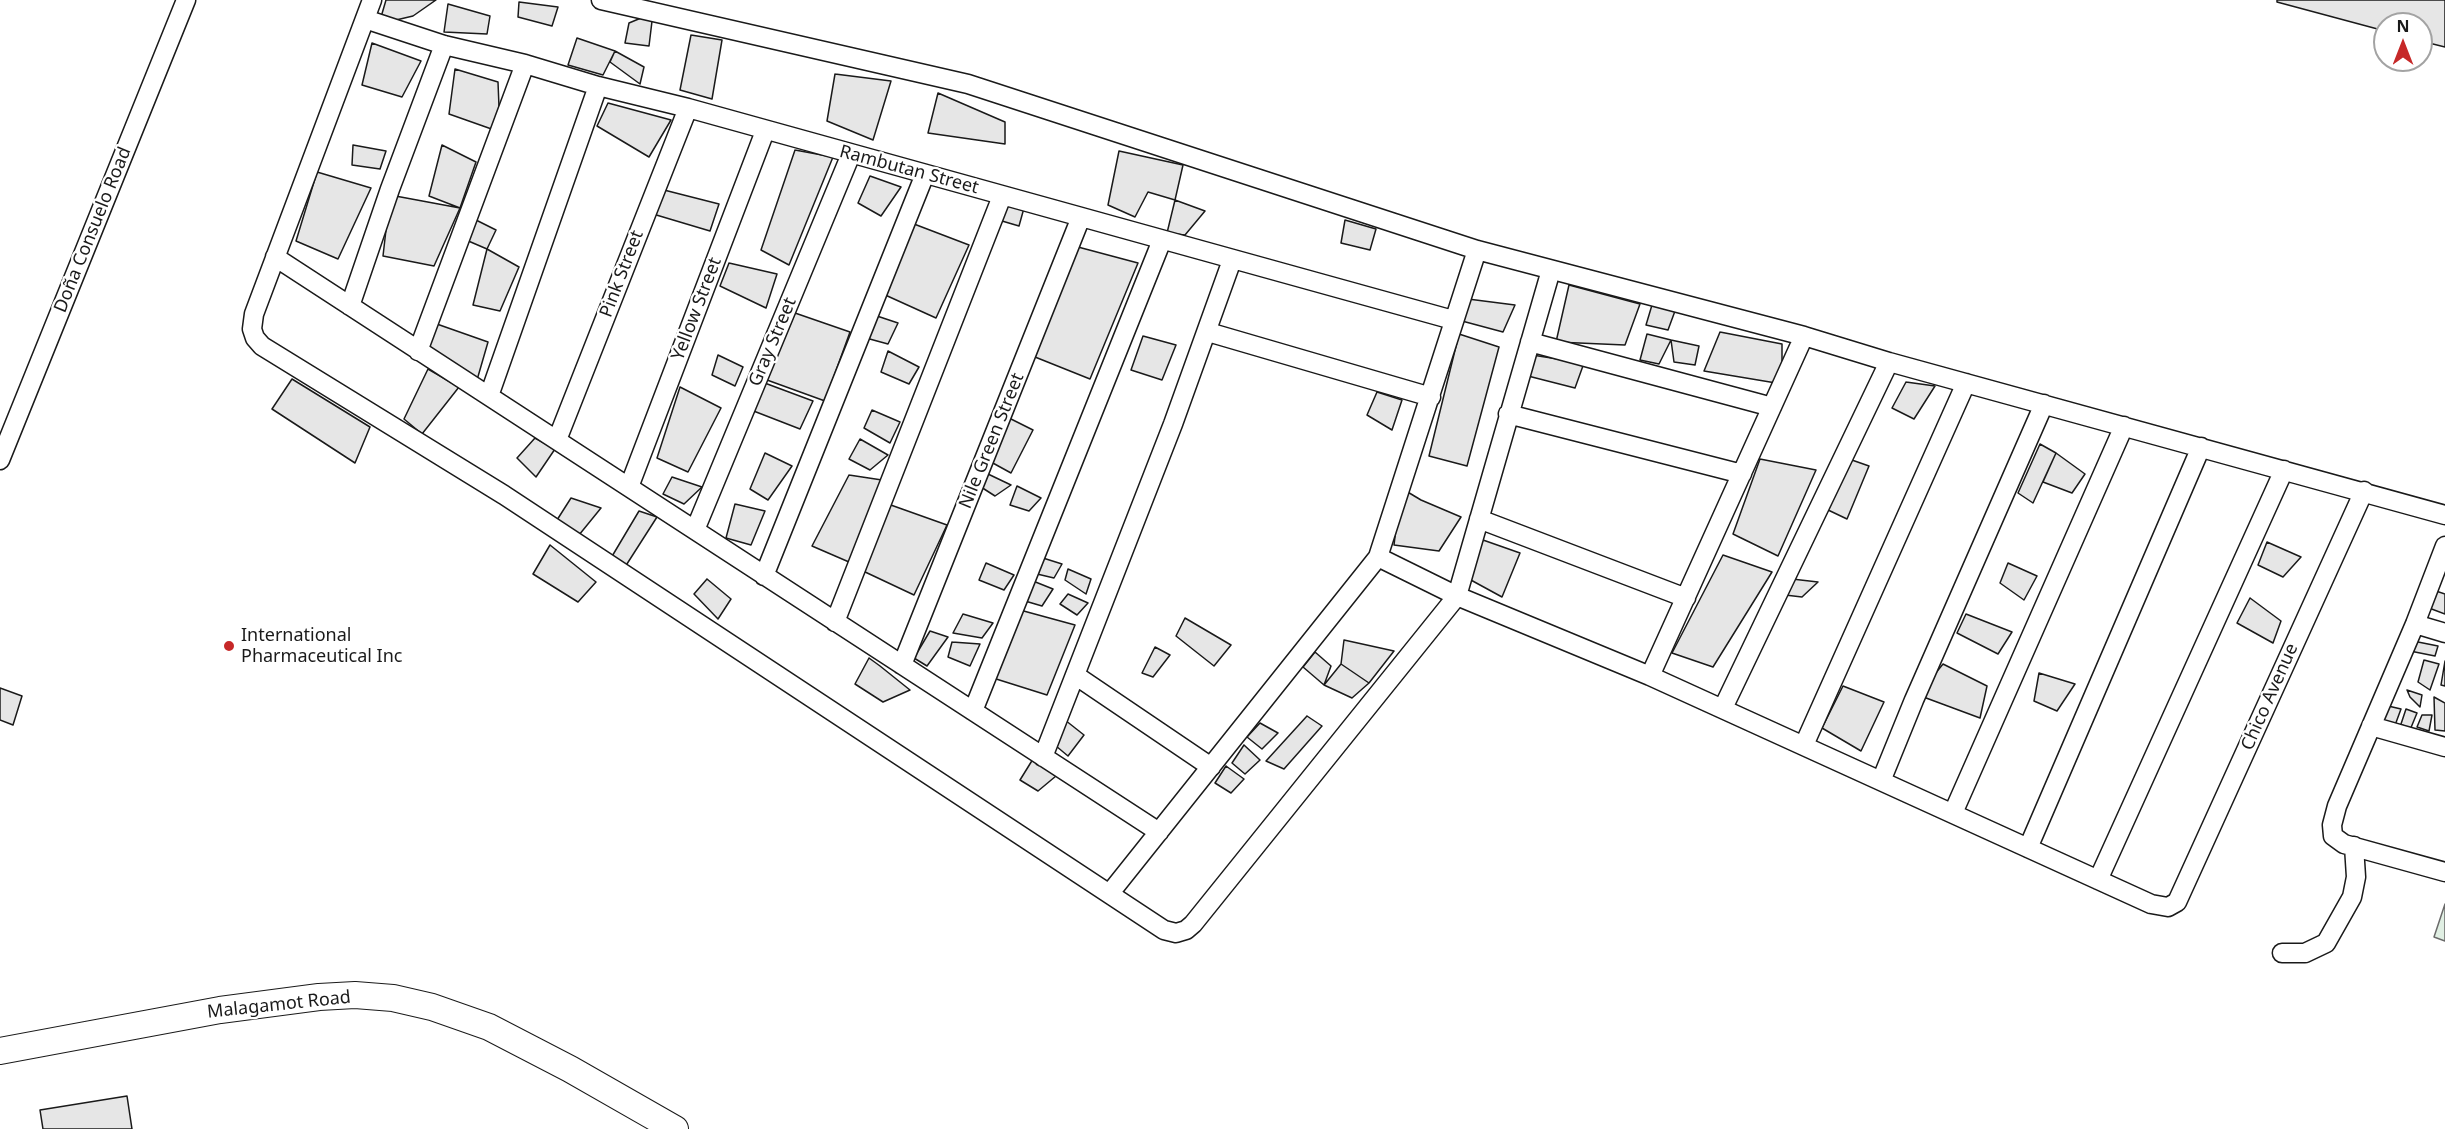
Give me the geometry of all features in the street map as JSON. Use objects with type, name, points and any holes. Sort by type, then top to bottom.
[{"type":"street","name":"Doña Consuelo Road","points":[[0,460],[186,0]]},
{"type":"street","points":[[372,0],[254,314],[252,329],[255,338],[262,346],[504,495],[1164,930],[1176,933],[1186,930],[1193,924],[1457,596],[1551,270]]},
{"type":"street","points":[[601,0],[968,84],[1477,250],[1804,336],[1889,362],[2445,515]]},
{"type":"street","name":"Rambutan Street","points":[[365,19],[444,45],[525,64],[598,86],[688,108],[1453,320]]},
{"type":"street","points":[[350,306],[390,189],[444,45]]},
{"type":"street","points":[[418,351],[525,64]]},
{"type":"street","points":[[489,396],[598,86]]},
{"type":"street","name":"Pink Street","points":[[557,440],[688,108]]},
{"type":"street","name":"Yellow Street","points":[[628,487],[765,130]]},
{"type":"street","name":"Gray Street","points":[[695,530],[851,154]]},
{"type":"street","points":[[764,576],[925,174]]},
{"type":"street","points":[[835,621],[1002,196]]},
{"type":"street","name":"Nile Green Street","points":[[902,665],[1082,217]]},
{"type":"street","points":[[973,711],[1162,240]]},
{"type":"street","points":[[1110,893],[1378,557],[1477,250]]},
{"type":"street","points":[[275,257],[1159,832]]},
{"type":"street","points":[[1043,757],[1208,332],[1232,260]]},
{"type":"street","points":[[1208,332],[1431,397]]},
{"type":"street","points":[[1650,676],[1804,336]]},
{"type":"street","points":[[1530,342],[1772,407]]},
{"type":"street","points":[[1723,708],[1889,362]]},
{"type":"street","points":[[1804,745],[1966,383]]},
{"type":"street","points":[[1881,781],[1914,700],[2044,404]]},
{"type":"street","points":[[1508,414],[1742,474]]},
{"type":"street","points":[[1953,813],[2124,426]]},
{"type":"street","points":[[2028,848],[2201,447]]},
{"type":"street","points":[[1378,557],[1457,596],[1723,708],[2098,880],[2284,470]]},
{"type":"street","name":"Chico Avenue","points":[[2098,880],[2160,907],[2173,906],[2177,902],[2364,491]]},
{"type":"street","points":[[1479,519],[1686,598]]},
{"type":"street","points":[[2445,546],[2415,624],[2337,806],[2332,825],[2333,836],[2338,842],[2445,872]]},
{"type":"street","points":[[2415,624],[2445,633]]},
{"type":"street","points":[[1075,675],[1211,767]]},
{"type":"street","points":[[2371,726],[2445,747]]},
{"type":"street","points":[[2282,953],[2305,953],[2326,943],[2352,897],[2356,877],[2354,846]]},
{"type":"street","name":"Malagamot Road","points":[[0,1051],[220,1010],[319,997],[356,995],[393,998],[432,1007],[489,1027],[570,1069],[675,1129]]},
{"type":"green space","points":[[2445,904],[2445,941],[2434,937]]},
{"type":"building","points":[[386,0],[436,0],[413,16],[379,24]]},
{"type":"building","points":[[2277,0],[2445,0],[2445,47],[2433,44],[2433,12],[2373,12],[2373,28],[2277,2]]},
{"type":"building","points":[[519,2],[558,7],[552,26],[518,17]]},
{"type":"building","points":[[448,4],[490,16],[487,34],[444,32]]},
{"type":"building","points":[[653,13],[649,46],[625,43],[629,23]]},
{"type":"building","points":[[691,35],[722,40],[712,99],[680,90]]},
{"type":"building","points":[[577,38],[615,51],[603,75],[568,65]]},
{"type":"building","points":[[372,43],[421,61],[402,97],[362,85]]},
{"type":"building","points":[[615,51],[644,67],[640,84],[610,62]]},
{"type":"building","points":[[455,69],[498,82],[500,132],[449,114]]},
{"type":"building","points":[[835,74],[891,81],[873,140],[827,121]]},
{"type":"building","points":[[938,93],[1005,122],[1005,144],[928,133]]},
{"type":"building","points":[[608,103],[671,120],[649,157],[597,126]]},
{"type":"building","points":[[353,145],[386,151],[380,169],[352,165]]},
{"type":"building","points":[[442,145],[476,162],[460,208],[429,196]]},
{"type":"building","points":[[795,150],[833,157],[789,265],[761,250]]},
{"type":"building","points":[[1119,151],[1183,165],[1175,200],[1148,192],[1135,217],[1108,205]]},
{"type":"building","points":[[317,172],[371,188],[338,259],[296,241]]},
{"type":"building","points":[[870,176],[901,187],[881,216],[858,203]]},
{"type":"building","points":[[664,190],[719,204],[710,231],[653,214]]},
{"type":"building","points":[[390,195],[460,208],[434,266],[383,256]]},
{"type":"building","points":[[1175,200],[1205,211],[1185,235],[1167,233]]},
{"type":"building","points":[[1007,203],[1024,208],[1019,226],[1002,221]]},
{"type":"building","points":[[474,219],[496,230],[487,249],[466,240]]},
{"type":"building","points":[[1345,220],[1376,229],[1370,250],[1341,243]]},
{"type":"building","points":[[914,224],[969,245],[936,318],[883,294]]},
{"type":"building","points":[[1078,247],[1138,263],[1090,379],[1035,357]]},
{"type":"building","points":[[487,249],[519,267],[500,311],[473,305]]},
{"type":"building","points":[[729,263],[777,274],[766,308],[720,286]]},
{"type":"building","points":[[1569,285],[1640,304],[1625,345],[1556,342]]},
{"type":"building","points":[[1468,299],[1515,305],[1503,332],[1462,321]]},
{"type":"building","points":[[1652,305],[1675,311],[1668,330],[1646,325]]},
{"type":"building","points":[[795,313],[850,332],[825,401],[767,380]]},
{"type":"building","points":[[874,315],[898,323],[888,344],[866,338]]},
{"type":"building","points":[[434,323],[488,342],[477,380],[429,346]]},
{"type":"building","points":[[1720,332],[1782,344],[1782,384],[1704,371]]},
{"type":"building","points":[[1459,334],[1499,347],[1467,466],[1429,456]]},
{"type":"building","points":[[1647,334],[1671,340],[1659,364],[1640,360]]},
{"type":"building","points":[[1143,336],[1176,345],[1162,380],[1131,370]]},
{"type":"building","points":[[1671,340],[1699,346],[1695,365],[1674,362]]},
{"type":"building","points":[[888,351],[919,367],[909,384],[881,372]]},
{"type":"building","points":[[718,355],[743,367],[735,386],[712,375]]},
{"type":"building","points":[[1532,355],[1584,363],[1575,388],[1528,376]]},
{"type":"building","points":[[428,369],[459,387],[422,434],[404,419]]},
{"type":"building","points":[[292,379],[370,427],[355,463],[272,409]]},
{"type":"building","points":[[762,382],[813,401],[800,429],[751,410]]},
{"type":"building","points":[[1906,382],[1935,386],[1914,419],[1892,408]]},
{"type":"building","points":[[680,387],[721,408],[688,472],[657,458]]},
{"type":"building","points":[[1377,392],[1402,400],[1392,430],[1367,415]]},
{"type":"building","points":[[872,410],[900,422],[890,443],[864,428]]},
{"type":"building","points":[[1009,418],[1033,430],[1011,473],[991,462]]},
{"type":"building","points":[[535,438],[555,449],[536,477],[517,458]]},
{"type":"building","points":[[860,439],[888,455],[870,470],[849,459]]},
{"type":"building","points":[[2040,444],[2056,453],[2033,503],[2018,493]]},
{"type":"building","points":[[765,453],[792,466],[768,500],[750,489]]},
{"type":"building","points":[[2056,453],[2085,474],[2072,493],[2043,482]]},
{"type":"building","points":[[1760,459],[1816,470],[1778,556],[1733,534]]},
{"type":"building","points":[[1849,459],[1869,466],[1847,519],[1826,509]]},
{"type":"building","points":[[988,474],[1011,485],[995,496],[981,487]]},
{"type":"building","points":[[849,475],[882,480],[849,562],[812,546]]},
{"type":"building","points":[[672,477],[702,487],[684,504],[663,494]]},
{"type":"building","points":[[1017,486],[1041,498],[1029,511],[1010,505]]},
{"type":"building","points":[[1401,488],[1421,500],[1461,517],[1439,551],[1394,545]]},
{"type":"building","points":[[571,498],[601,508],[579,535],[557,520]]},
{"type":"building","points":[[735,504],[765,511],[751,545],[726,538]]},
{"type":"building","points":[[888,504],[947,525],[914,595],[863,571]]},
{"type":"building","points":[[639,511],[657,517],[625,567],[611,558]]},
{"type":"building","points":[[1483,540],[1520,553],[1502,597],[1469,579]]},
{"type":"building","points":[[2267,542],[2301,557],[2283,577],[2258,565]]},
{"type":"building","points":[[550,545],[596,582],[578,602],[533,574]]},
{"type":"building","points":[[1723,555],[1772,572],[1713,667],[1672,653]]},
{"type":"building","points":[[1043,558],[1062,564],[1054,578],[1037,574]]},
{"type":"building","points":[[986,563],[1014,575],[1004,590],[979,580]]},
{"type":"building","points":[[2008,563],[2037,576],[2024,600],[2000,583]]},
{"type":"building","points":[[1068,569],[1091,579],[1086,594],[1065,580]]},
{"type":"building","points":[[707,579],[731,599],[718,619],[694,594]]},
{"type":"building","points":[[1792,579],[1818,582],[1802,597],[1785,595]]},
{"type":"building","points":[[1033,581],[1053,589],[1042,606],[1025,601]]},
{"type":"building","points":[[2436,591],[2445,594],[2445,614],[2429,608]]},
{"type":"building","points":[[1068,594],[1088,603],[1077,615],[1060,604]]},
{"type":"building","points":[[2250,598],[2281,621],[2273,643],[2237,623]]},
{"type":"building","points":[[1020,610],[1075,625],[1047,695],[993,678]]},
{"type":"building","points":[[963,614],[993,623],[982,638],[953,633]]},
{"type":"building","points":[[1966,614],[2012,632],[1998,654],[1957,633]]},
{"type":"building","points":[[1185,618],[1231,645],[1214,666],[1176,636]]},
{"type":"building","points":[[930,631],[948,637],[927,666],[914,658]]},
{"type":"building","points":[[1344,640],[1394,651],[1369,683],[1341,664]]},
{"type":"building","points":[[2413,641],[2438,646],[2435,656],[2410,651]]},
{"type":"building","points":[[952,642],[980,644],[970,666],[948,657]]},
{"type":"building","points":[[1155,647],[1170,655],[1153,677],[1142,673]]},
{"type":"building","points":[[1315,652],[1331,666],[1324,685],[1303,667]]},
{"type":"building","points":[[869,658],[910,690],[883,702],[855,684]]},
{"type":"building","points":[[2424,660],[2439,664],[2430,690],[2418,682]]},
{"type":"building","points":[[2445,661],[2445,686],[2441,685]]},
{"type":"building","points":[[1341,664],[1369,683],[1352,698],[1324,685]]},
{"type":"building","points":[[1943,664],[1987,686],[1980,718],[1918,695]]},
{"type":"building","points":[[2039,673],[2075,684],[2057,711],[2034,701]]},
{"type":"building","points":[[1843,686],[1884,702],[1861,751],[1822,728]]},
{"type":"building","points":[[0,688],[22,696],[13,725],[0,720]]},
{"type":"building","points":[[2407,690],[2422,695],[2420,707],[2410,697]]},
{"type":"building","points":[[2434,697],[2445,703],[2445,731],[2435,730]]},
{"type":"building","points":[[2384,705],[2401,709],[2394,728],[2377,723]]},
{"type":"building","points":[[2406,709],[2417,713],[2410,730],[2401,724]]},
{"type":"building","points":[[2422,715],[2432,715],[2429,731],[2417,727]]},
{"type":"building","points":[[1307,716],[1322,726],[1284,769],[1266,761]]},
{"type":"building","points":[[1065,720],[1084,735],[1068,756],[1056,746]]},
{"type":"building","points":[[1260,723],[1278,733],[1262,749],[1247,737]]},
{"type":"building","points":[[1244,745],[1260,760],[1245,774],[1232,763]]},
{"type":"building","points":[[1033,759],[1056,776],[1038,791],[1020,780]]},
{"type":"building","points":[[1226,766],[1244,779],[1231,793],[1215,783]]},
{"type":"building","points":[[127,1096],[132,1129],[43,1129],[40,1110]]},
{"type":"place","name":"International Pharmaceutical Inc","points":[[229,646]]}]
